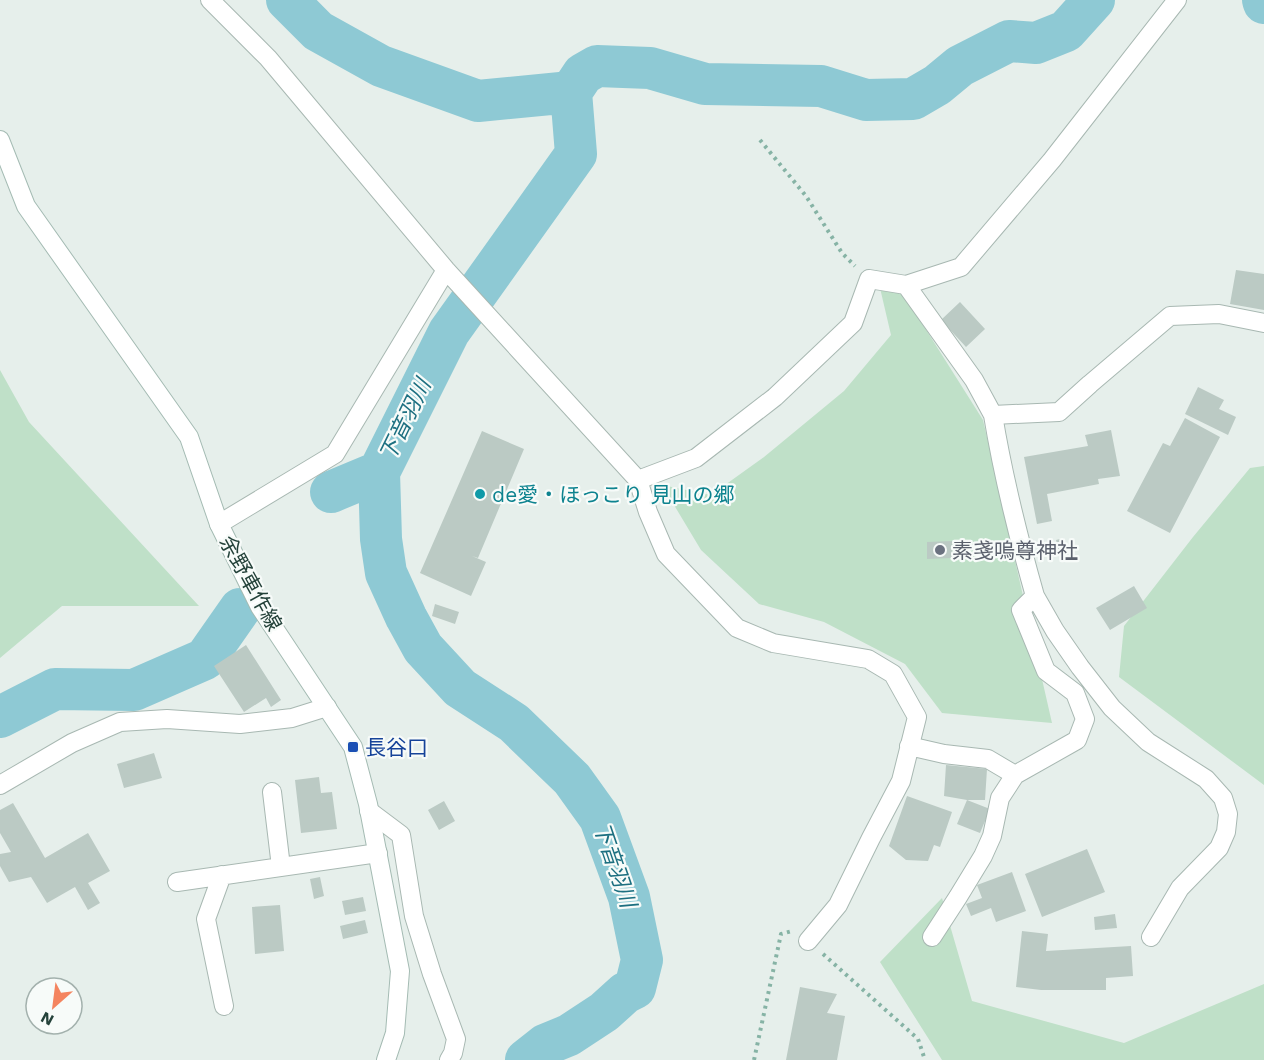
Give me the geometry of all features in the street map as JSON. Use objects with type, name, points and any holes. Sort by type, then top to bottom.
[{"type":"street","points":[[210,0],[268,57],[446,270],[638,480],[648,512],[666,554],[737,628],[773,643],[868,659],[893,674],[917,717],[901,781],[838,904],[808,941]]},
{"type":"street","points":[[638,480],[696,458],[775,397],[853,322],[869,279],[906,285],[961,267],[1052,160],[1177,0]]},
{"type":"street","name":"余野車作線","points":[[0,140],[26,206],[189,437],[219,524],[260,607],[353,747],[378,853],[400,971],[395,1033],[386,1060]]},
{"type":"street","points":[[219,524],[335,454],[446,270]]},
{"type":"street","points":[[906,285],[974,380],[993,415],[1018,535],[1035,596],[1055,631],[1112,708],[1148,742],[1206,779],[1223,798],[1228,814],[1226,832],[1219,849],[1180,888],[1151,937]]},
{"type":"street","points":[[993,415],[1059,412],[1170,316],[1219,314],[1264,322]]},
{"type":"street","points":[[932,937],[983,856],[992,836],[1000,798],[1015,775],[1077,740],[1085,719],[1076,693],[1046,671],[1021,610],[1035,596]]},
{"type":"street","points":[[0,785],[72,743],[120,722],[167,719],[240,724],[292,718],[327,707]]},
{"type":"street","points":[[909,746],[944,754],[988,759],[1015,775]]},
{"type":"street","points":[[272,792],[281,867]]},
{"type":"street","points":[[369,811],[401,835],[414,916],[432,975],[456,1039],[449,1060]]},
{"type":"street","points":[[177,882],[378,853]]},
{"type":"street","points":[[222,875],[206,919],[224,1006]]},
{"type":"path","points":[[760,140],[806,196],[842,253],[869,279]]},
{"type":"path","points":[[754,1060],[781,934],[822,924]]},
{"type":"path","points":[[808,941],[918,1039],[926,1060]]},
{"type":"green space","points":[[880,288],[901,290],[983,420],[1052,723],[942,713],[905,664],[824,622],[759,604],[701,550],[662,485],[711,495],[764,457],[844,391],[891,335]]},
{"type":"green space","points":[[0,370],[29,422],[199,606],[62,606],[0,658]]},
{"type":"green space","points":[[1264,466],[1264,785],[1119,677],[1124,626],[1250,468]]},
{"type":"green space","points":[[942,898],[972,1001],[1124,1043],[1264,984],[1264,1060],[942,1060],[880,962]]},
{"type":"building","points":[[1236,270],[1264,274],[1264,310],[1230,304]]},
{"type":"building","points":[[960,302],[985,329],[966,347],[941,320]]},
{"type":"building","points":[[1198,387],[1224,400],[1219,409],[1236,417],[1228,435],[1185,414]]},
{"type":"building","points":[[1185,418],[1220,437],[1170,533],[1127,511],[1163,443],[1170,446]]},
{"type":"building","points":[[1111,430],[1120,476],[1098,479],[1099,484],[1047,494],[1052,521],[1037,524],[1024,457],[1088,446],[1085,435]]},
{"type":"building","name":"de愛・ほっこり 見山の郷","points":[[482,431],[524,449],[478,558],[472,556],[486,562],[471,596],[420,573]]},
{"type":"building","points":[[1064,538],[1069,558],[1061,560],[1056,540]]},
{"type":"building","name":"素戔嗚尊神社","points":[[952,541],[952,558],[927,559],[927,542]]},
{"type":"building","points":[[1134,586],[1147,608],[1110,630],[1096,608]]},
{"type":"building","points":[[435,604],[459,612],[455,624],[432,616]]},
{"type":"building","points":[[246,645],[281,700],[271,707],[266,698],[244,712],[214,666]]},
{"type":"building","points":[[154,753],[162,778],[124,788],[117,764]]},
{"type":"building","points":[[946,765],[987,769],[985,800],[944,796]]},
{"type":"building","points":[[319,777],[321,793],[332,792],[337,829],[301,833],[295,780]]},
{"type":"building","points":[[907,796],[952,812],[940,847],[934,845],[928,861],[906,860],[889,846]]},
{"type":"building","points":[[967,800],[990,809],[980,833],[957,824]]},
{"type":"building","points":[[444,801],[455,821],[439,830],[428,810]]},
{"type":"building","points":[[13,803],[45,858],[88,833],[110,871],[88,883],[100,903],[88,910],[75,887],[47,903],[31,877],[9,882],[0,866],[0,854],[11,852],[0,833],[0,810]]},
{"type":"building","points":[[1087,849],[1105,892],[1042,917],[1025,874]]},
{"type":"building","points":[[1012,872],[1026,911],[996,922],[991,908],[971,916],[966,904],[982,898],[977,885]]},
{"type":"building","points":[[320,877],[324,896],[314,899],[310,879]]},
{"type":"building","points":[[363,897],[366,911],[345,915],[342,901]]},
{"type":"building","points":[[280,905],[284,951],[255,954],[252,907]]},
{"type":"building","points":[[1115,914],[1117,928],[1095,930],[1094,917]]},
{"type":"building","points":[[365,920],[368,933],[343,939],[340,926]]},
{"type":"building","points":[[1022,931],[1048,934],[1046,951],[1131,946],[1133,976],[1106,978],[1106,990],[1041,990],[1016,987]]},
{"type":"building","points":[[800,987],[837,994],[827,1013],[845,1016],[837,1060],[786,1060]]},
{"type":"waterway","name":"下音羽川","points":[[287,0],[318,31],[381,66],[478,101],[571,92]]},
{"type":"waterway","points":[[571,92],[583,74],[597,66],[650,68],[705,84],[821,86],[866,100],[913,99],[937,85],[960,66],[1009,41],[1036,43],[1066,31],[1094,0]]},
{"type":"waterway","name":"下音羽川","points":[[526,1060],[545,1045],[569,1035],[604,1012],[625,993],[635,988],[642,960],[629,897],[600,818],[572,779],[514,723],[460,688],[423,648],[386,573],[381,539],[379,472],[449,332],[576,154],[571,92]]},
{"type":"waterway","points":[[331,492],[379,472]]},
{"type":"waterway","points":[[0,717],[55,689],[134,690],[205,659],[240,609]]},
{"type":"place","name":"de愛・ほっこり 見山の郷","points":[[480,494]]},
{"type":"place","name":"素戔嗚尊神社","points":[[940,550]]},
{"type":"place","name":"長谷口","points":[[353,747]]}]
